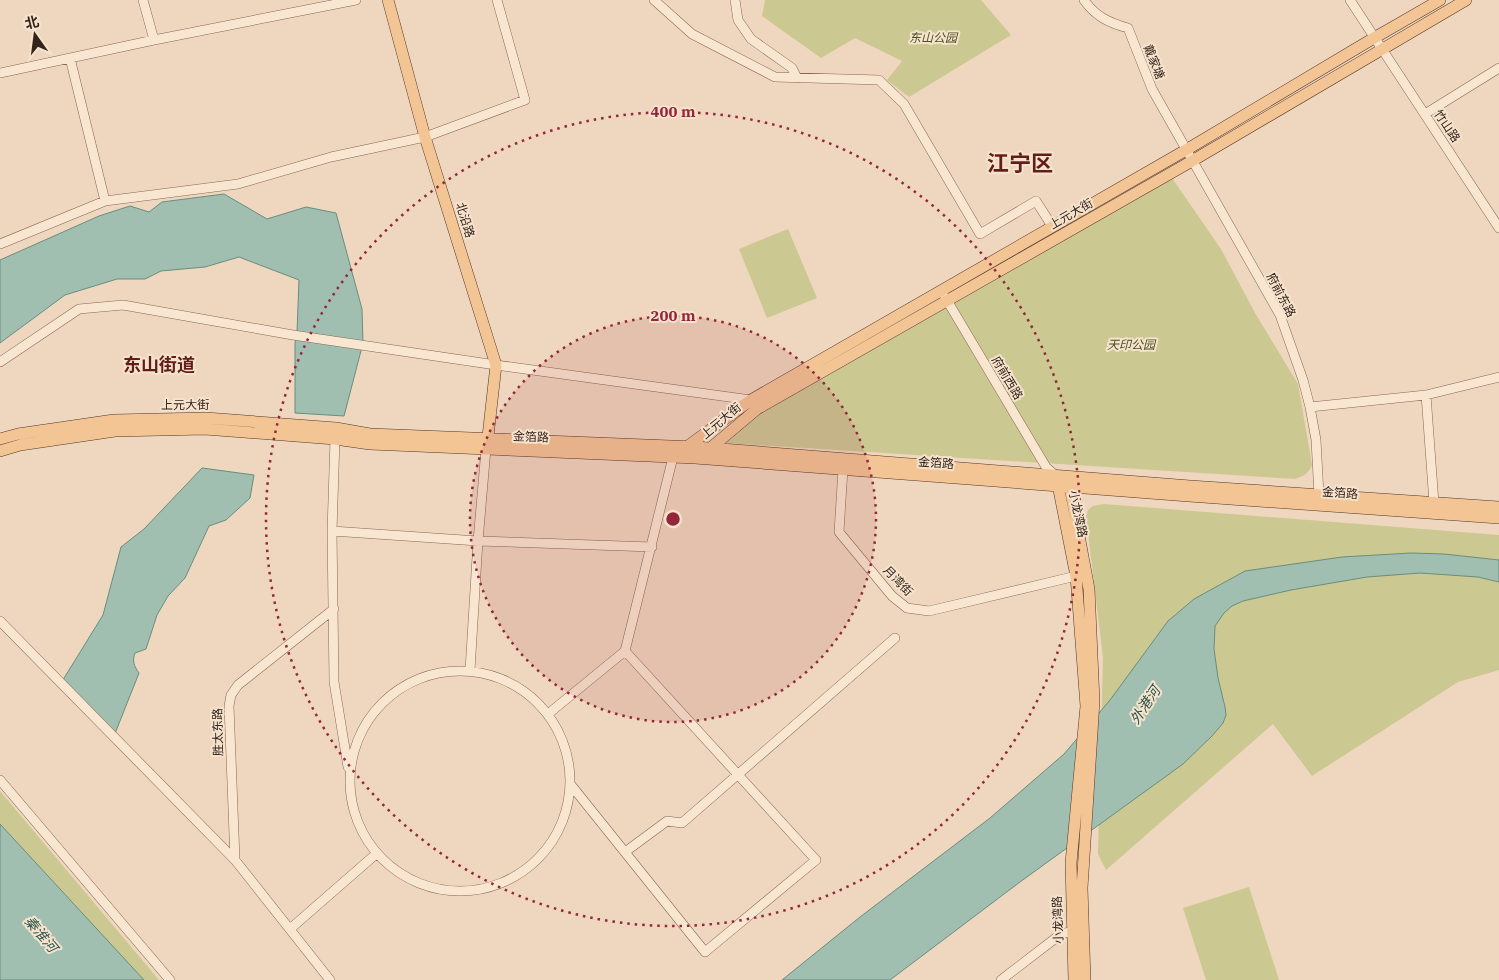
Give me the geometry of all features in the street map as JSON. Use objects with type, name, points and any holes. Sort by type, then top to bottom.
[{"type":"main road","name":"北沿路","points":[[388,0],[425,137],[496,365],[487,444]]},
{"type":"main road","name":"上元大街","points":[[673,457],[751,400],[1186,150],[1440,0]]},
{"type":"main road","name":"上元大街","points":[[695,458],[711,448],[757,409],[1192,160],[1466,0]]},
{"type":"main road","name":"上元大街","points":[[0,439],[18,434],[114,420],[206,418],[336,428],[370,439]]},
{"type":"main road","name":"上元大街","points":[[0,451],[20,445],[115,431],[205,429],[335,439],[370,439]]},
{"type":"main road","name":"金箔路","points":[[370,439],[487,444],[1061,483],[1499,518]]},
{"type":"main road","name":"金箔路","points":[[487,444],[711,448],[1061,483],[1319,495],[1499,508]]},
{"type":"main road","name":"小龙湾路","points":[[1061,483],[1076,576],[1090,704]]},
{"type":"main road","name":"小龙湾路","points":[[1061,483],[1089,589],[1090,704],[1071,863],[1076,888],[1078,931],[1085,980]]},
{"type":"main road","name":"小龙湾路","points":[[1074,980],[1078,931]]},
{"type":"street","points":[[143,0],[154,40]]},
{"type":"street","points":[[0,73],[356,0]]},
{"type":"street","points":[[0,244],[105,201],[238,184],[331,158],[425,137],[525,100],[497,0]]},
{"type":"street","points":[[654,0],[692,34],[775,77],[879,80],[904,104],[980,234],[1036,201],[1052,226]]},
{"type":"street","points":[[735,0],[738,20],[751,40],[792,68],[797,78]]},
{"type":"street","name":"戴家塘","points":[[1084,0],[1090,8],[1110,23],[1128,28],[1152,89],[1186,150]]},
{"type":"street","name":"竹山路","points":[[1350,0],[1499,228]]},
{"type":"street","points":[[70,58],[105,201]]},
{"type":"street","points":[[1425,114],[1499,68]]},
{"type":"street","name":"府前东路","points":[[1186,150],[1280,315],[1303,380],[1310,407],[1316,440],[1319,495]]},
{"type":"street","name":"府前西路","points":[[941,290],[1046,467],[1061,483]]},
{"type":"street","points":[[0,362],[79,308],[124,306],[293,335],[751,400]]},
{"type":"street","points":[[1310,407],[1426,395],[1499,377]]},
{"type":"street","points":[[1426,395],[1434,503]]},
{"type":"street","points":[[335,439],[332,531],[334,682],[349,770],[350,800],[359,828],[376,854],[405,877],[440,890],[478,890],[514,878],[543,854],[563,822],[571,785],[569,757],[559,730],[548,714],[521,688],[497,676],[470,670],[434,673],[401,687],[374,710],[356,741],[349,770]]},
{"type":"street","points":[[470,670],[478,541],[487,444]]},
{"type":"street","points":[[548,714],[625,651],[673,457]]},
{"type":"street","name":"月湾街","points":[[843,469],[839,532],[892,596],[907,608],[929,612],[1076,576]]},
{"type":"street","points":[[332,531],[478,541],[652,547]]},
{"type":"street","name":"胜太东路","points":[[235,860],[229,706],[231,695],[238,685],[334,609]]},
{"type":"street","points":[[0,621],[235,860],[330,980]]},
{"type":"street","points":[[625,852],[666,821],[682,823],[895,638]]},
{"type":"street","points":[[571,785],[705,952],[816,860],[625,651]]},
{"type":"street","points":[[0,780],[170,980]]},
{"type":"street","points":[[290,929],[376,854]]},
{"type":"street","points":[[1001,980],[1061,934],[1078,931]]},
{"type":"green space","name":"东山公园","points":[[765,0],[981,0],[1011,35],[909,97],[887,80],[902,61],[855,38],[821,58],[762,16]]},
{"type":"green space","name":"天印公园","points":[[1172,178],[1221,249],[1255,313],[1298,384],[1312,465],[1303,476],[1295,479],[726,443],[760,413]]},
{"type":"green space","points":[[788,229],[817,298],[767,318],[739,249]]},
{"type":"green space","points":[[1104,504],[1499,535],[1499,670],[1458,682],[1312,776],[1273,724],[1106,870],[1098,854],[1103,657],[1086,517],[1088,510],[1093,506]]},
{"type":"green space","points":[[0,791],[159,980],[0,980]]},
{"type":"green space","points":[[1249,887],[1279,980],[1206,980],[1183,908]]},
{"type":"water","points":[[224,194],[267,219],[306,207],[336,213],[362,309],[363,343],[344,416],[295,413],[295,343],[299,280],[239,257],[205,267],[161,271],[145,279],[117,279],[65,295],[0,343],[0,260],[99,216],[130,206],[149,212],[162,202]]},
{"type":"water","points":[[202,468],[254,475],[250,498],[226,520],[209,526],[185,578],[168,596],[157,615],[146,649],[135,653],[134,663],[139,673],[114,736],[61,683],[103,615],[121,547],[144,529]]},
{"type":"water","name":"外港河","points":[[1411,553],[1444,554],[1499,560],[1499,582],[1478,577],[1420,573],[1367,577],[1291,590],[1243,601],[1232,606],[1224,613],[1215,626],[1214,649],[1226,715],[1223,723],[1212,736],[1183,764],[1020,882],[890,980],[782,980],[860,917],[990,818],[1064,754],[1110,700],[1168,621],[1194,599],[1245,571],[1342,557]]},
{"type":"water","name":"秦淮河","points":[[0,824],[144,980],[0,980]]},
{"type":"district","name":"江宁区","points":[[1020,163]]},
{"type":"district","name":"东山街道","points":[[159,365]]}]
